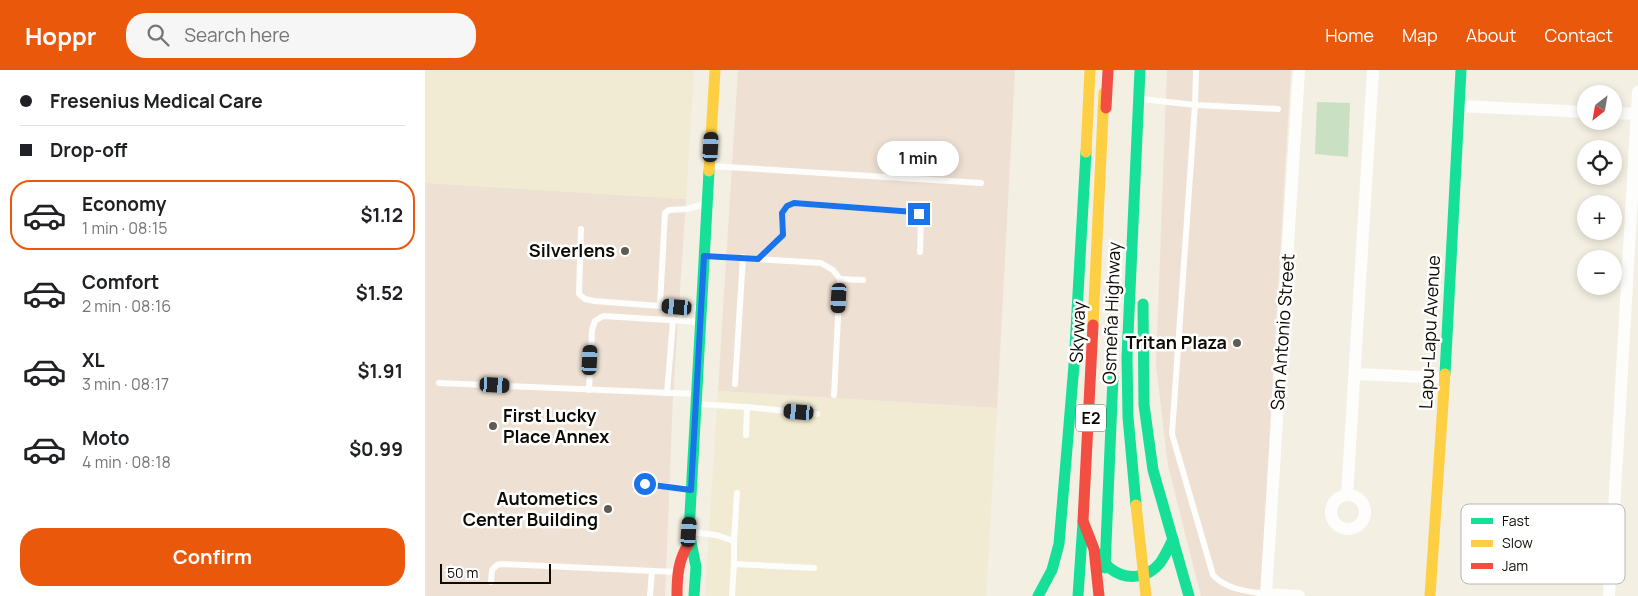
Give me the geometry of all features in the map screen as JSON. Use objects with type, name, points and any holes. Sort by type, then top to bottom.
[{"type":"main road","points":[[694,596],[694,554],[689,537],[715,70]]},
{"type":"main road","points":[[1038,596],[1052,570],[1059,544],[1074,365],[1090,70]]},
{"type":"main road","name":"E2","points":[[1083,521],[1107,70]]},
{"type":"main road","name":"Skyway","points":[[1083,596],[1107,70]]},
{"type":"main road","name":"E2","points":[[1137,121],[1140,70]]},
{"type":"main road","name":"Lapu-Lapu Avenue","points":[[1430,596],[1445,378],[1461,70]]},
{"type":"main road","points":[[1137,121],[1147,433],[1153,470],[1189,596]]},
{"type":"main road","name":"Osmeña Highway","points":[[1137,121],[1127,394],[1146,596]]},
{"type":"main road","name":"E2","points":[[1104,596],[1114,369]]},
{"type":"main road","points":[[1083,521],[1094,549],[1099,596]]},
{"type":"main road","points":[[1078,596],[1083,521]]},
{"type":"main road","points":[[677,596],[678,564],[689,537]]},
{"type":"main road","points":[[1094,549],[1110,568],[1123,575],[1133,577],[1146,575],[1157,568],[1173,539]]},
{"type":"street","name":"San Antonio Street","points":[[1267,595],[1299,70]]},
{"type":"street","points":[[1347,495],[1373,70]]},
{"type":"street","points":[[1614,504],[1638,92]]},
{"type":"street","points":[[1459,106],[1577,112]]},
{"type":"street","points":[[1623,113],[1637,114]]},
{"type":"street","points":[[1355,374],[1445,378]]},
{"type":"street","points":[[1267,595],[1299,596]]},
{"type":"lane","points":[[1196,70],[1172,434],[1213,575],[1219,582],[1227,586],[1267,595]]},
{"type":"lane","points":[[1138,99],[1195,105],[1278,109]]},
{"type":"lane","points":[[709,166],[981,183]]},
{"type":"lane","points":[[758,259],[783,235],[782,213],[787,206],[794,203],[914,212],[919,214],[921,218],[920,252]]},
{"type":"lane","points":[[660,305],[665,213],[669,210],[687,209],[707,204]]},
{"type":"lane","points":[[581,229],[579,294],[585,299],[701,309]]},
{"type":"lane","points":[[704,256],[821,263],[833,270],[840,279],[834,395]]},
{"type":"lane","points":[[735,384],[743,257]]},
{"type":"lane","points":[[840,279],[863,280]]},
{"type":"lane","points":[[589,390],[592,330],[595,320],[603,316],[700,322]]},
{"type":"lane","points":[[665,392],[673,320]]},
{"type":"lane","points":[[439,383],[665,392],[747,408],[817,414]]},
{"type":"lane","points":[[746,436],[747,408]]},
{"type":"lane","points":[[645,484],[691,490]]},
{"type":"lane","points":[[732,596],[737,493]]},
{"type":"lane","points":[[689,537],[715,535],[734,541]]},
{"type":"lane","points":[[491,582],[492,570],[501,564],[695,573]]},
{"type":"lane","points":[[734,564],[814,568]]},
{"type":"lane","points":[[650,596],[651,571]]},
{"type":"shaded area","points":[[425,70],[694,70],[686,199],[425,183]]},
{"type":"shaded area","points":[[738,70],[1015,70],[997,408],[718,391]]},
{"type":"shaded area","points":[[1167,70],[1291,70],[1261,596],[1201,596],[1168,466],[1156,365]]},
{"type":"shaded area","points":[[425,183],[686,199],[673,397],[665,596],[425,596]]},
{"type":"shaded area","points":[[718,391],[997,408],[986,596],[705,596]]},
{"type":"green space","points":[[1317,102],[1350,103],[1348,157],[1315,154]]},
{"type":"traffic: fast","points":[[1136,505],[1128,417],[1127,357],[1140,70]]},
{"type":"traffic: fast","points":[[1445,374],[1461,70]]},
{"type":"traffic: fast","points":[[1038,596],[1052,570],[1059,544],[1074,365],[1086,152]]},
{"type":"traffic: fast","points":[[694,596],[696,567],[689,532],[709,171]]},
{"type":"traffic: fast","points":[[1143,304],[1144,405],[1153,470],[1189,596]]},
{"type":"traffic: fast","points":[[1105,568],[1113,377]]},
{"type":"traffic: fast","points":[[1078,596],[1083,522]]},
{"type":"traffic: fast","points":[[1098,554],[1117,573],[1130,576],[1143,575],[1150,572],[1160,563],[1173,539]]},
{"type":"traffic: slow","points":[[709,171],[715,70]]},
{"type":"traffic: slow","points":[[1086,152],[1090,70]]},
{"type":"traffic: slow","points":[[1093,325],[1104,93]]},
{"type":"traffic: slow","points":[[1430,596],[1445,374]]},
{"type":"traffic: slow","points":[[1136,505],[1146,596]]},
{"type":"traffic: jam","points":[[1106,108],[1108,70]]},
{"type":"traffic: jam","points":[[1093,325],[1083,521],[1094,549],[1099,596]]},
{"type":"traffic: jam","points":[[677,596],[679,568],[682,556],[689,543]]},
{"type":"place","name":"Silverlens","points":[[625,251]]},
{"type":"place","name":"Tritan Plaza","points":[[1237,343]]},
{"type":"place","name":"First Lucky Place Annex","points":[[493,426]]},
{"type":"place","name":"Autometics Center Building","points":[[608,509]]},
{"type":"route","points":[[645,484],[691,490],[704,256],[758,259],[783,235],[782,213],[787,206],[794,203],[914,212],[919,214]]}]
